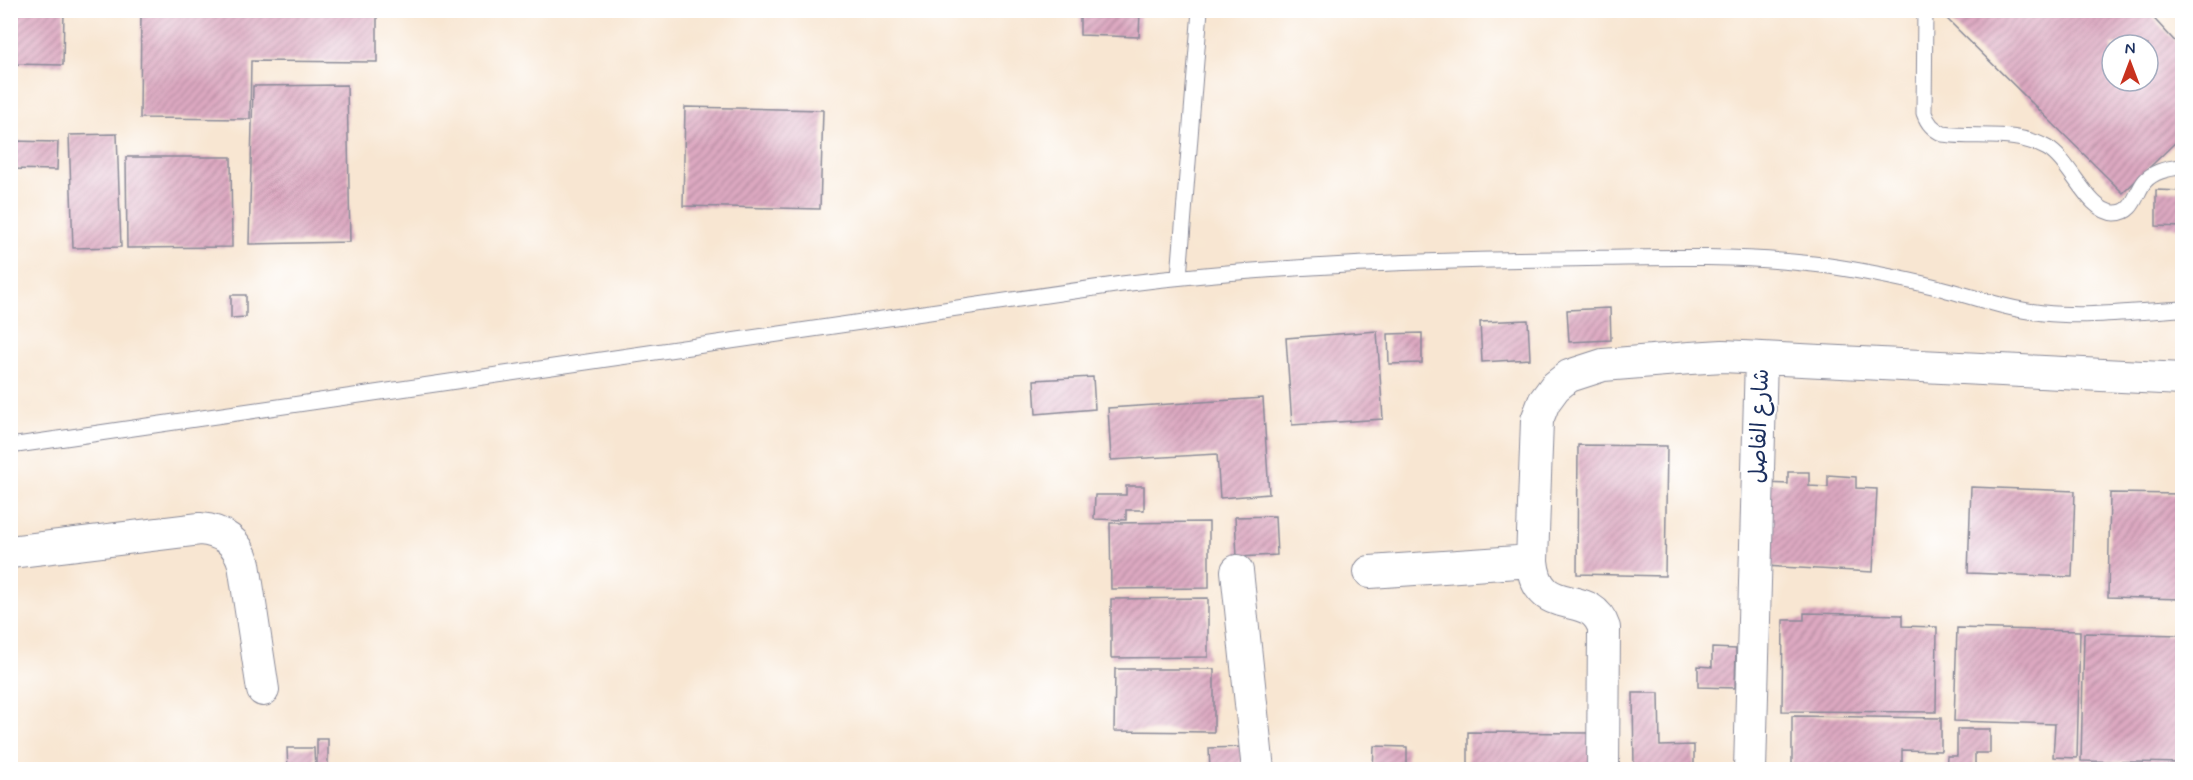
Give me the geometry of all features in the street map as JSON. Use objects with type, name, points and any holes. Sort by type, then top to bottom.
[{"type":"street","points":[[1603,770],[1604,628],[1601,619],[1594,610],[1583,604],[1561,602],[1542,591],[1536,582],[1532,561],[1537,420],[1544,402],[1555,387],[1569,376],[1603,366],[1690,358],[1761,358]]},
{"type":"street","name":"شارع الفاصل","points":[[1750,770],[1761,358],[2182,379]]},
{"type":"street","points":[[10,552],[200,529],[220,533],[236,546],[244,564],[263,690]]},
{"type":"street","points":[[1370,572],[1532,561]]},
{"type":"street","points":[[1237,571],[1258,770]]},
{"type":"lane","points":[[1179,277],[1200,10]]},
{"type":"lane","points":[[1925,10],[1924,113],[1927,122],[1934,130],[1943,134],[2008,136],[2036,142],[2061,158],[2092,201],[2107,212],[2118,213],[2129,208],[2145,181],[2154,174],[2165,169],[2182,167]]},
{"type":"lane","points":[[10,447],[1179,277],[1331,265],[1430,261],[1701,257],[1813,264],[1924,284],[2003,306],[2043,313],[2090,314],[2182,309]]},
{"type":"building","points":[[10,10],[64,10],[63,65],[10,64]]},
{"type":"building","points":[[141,10],[377,10],[377,62],[251,61],[250,119],[140,118]]},
{"type":"building","points":[[1080,10],[1140,10],[1139,37],[1080,35]]},
{"type":"building","points":[[1938,10],[2146,10],[2182,49],[2182,136],[2123,193]]},
{"type":"building","points":[[347,85],[350,242],[249,244],[253,86]]},
{"type":"building","points":[[685,107],[823,110],[820,209],[683,206]]},
{"type":"building","points":[[117,134],[121,247],[73,248],[69,135]]},
{"type":"building","points":[[10,141],[58,142],[57,170],[10,169]]},
{"type":"building","points":[[126,157],[231,157],[232,247],[127,248]]},
{"type":"building","points":[[2156,190],[2182,191],[2182,227],[2156,226]]},
{"type":"building","points":[[231,295],[246,295],[246,317],[231,318]]},
{"type":"building","points":[[1610,308],[1611,340],[1569,342],[1567,310]]},
{"type":"building","points":[[1528,320],[1530,359],[1482,362],[1480,322]]},
{"type":"building","points":[[1377,331],[1383,419],[1292,425],[1286,338]]},
{"type":"building","points":[[1422,333],[1422,363],[1389,364],[1388,334]]},
{"type":"building","points":[[1093,377],[1095,409],[1036,414],[1034,380]]},
{"type":"building","points":[[1263,398],[1269,494],[1220,498],[1217,454],[1111,460],[1108,408]]},
{"type":"building","points":[[1578,445],[1667,446],[1665,576],[1577,574]]},
{"type":"building","points":[[1788,472],[1809,472],[1809,486],[1828,487],[1828,475],[1856,477],[1856,488],[1877,489],[1873,572],[1764,566],[1767,483],[1788,484]]},
{"type":"building","points":[[1126,486],[1144,486],[1144,510],[1126,510],[1126,520],[1094,519],[1095,495],[1126,495]]},
{"type":"building","points":[[1971,487],[2075,491],[2072,577],[1968,573]]},
{"type":"building","points":[[2110,493],[2182,494],[2182,599],[2108,597]]},
{"type":"building","points":[[1275,516],[1277,555],[1237,557],[1235,517]]},
{"type":"building","points":[[1209,522],[1209,588],[1111,589],[1110,523]]},
{"type":"building","points":[[1208,598],[1208,657],[1111,658],[1111,599]]},
{"type":"building","points":[[1804,613],[1902,615],[1902,626],[1937,627],[1936,712],[1782,711],[1783,620],[1804,620]]},
{"type":"building","points":[[1957,628],[2080,631],[2077,758],[2053,757],[2055,724],[1954,721]]},
{"type":"building","points":[[2084,633],[2182,635],[2182,763],[2081,761]]},
{"type":"building","points":[[1712,648],[1736,649],[1735,688],[1698,687],[1698,666],[1712,667]]},
{"type":"building","points":[[1115,669],[1214,669],[1214,732],[1114,731]]},
{"type":"building","points":[[1633,693],[1659,693],[1660,746],[1694,745],[1694,770],[1634,770]]},
{"type":"building","points":[[1792,716],[1941,718],[1941,751],[1902,750],[1902,770],[1792,770]]},
{"type":"building","points":[[1957,729],[1990,729],[1990,753],[1975,753],[1975,770],[1946,770],[1947,756],[1957,756]]},
{"type":"building","points":[[1468,732],[1592,733],[1591,770],[1468,770]]},
{"type":"building","points":[[317,739],[328,739],[328,765],[317,765]]},
{"type":"building","points":[[1374,746],[1407,747],[1407,770],[1373,770]]},
{"type":"building","points":[[1242,747],[1243,770],[1210,770],[1209,748]]},
{"type":"building","points":[[287,748],[314,748],[315,770],[288,770]]}]
